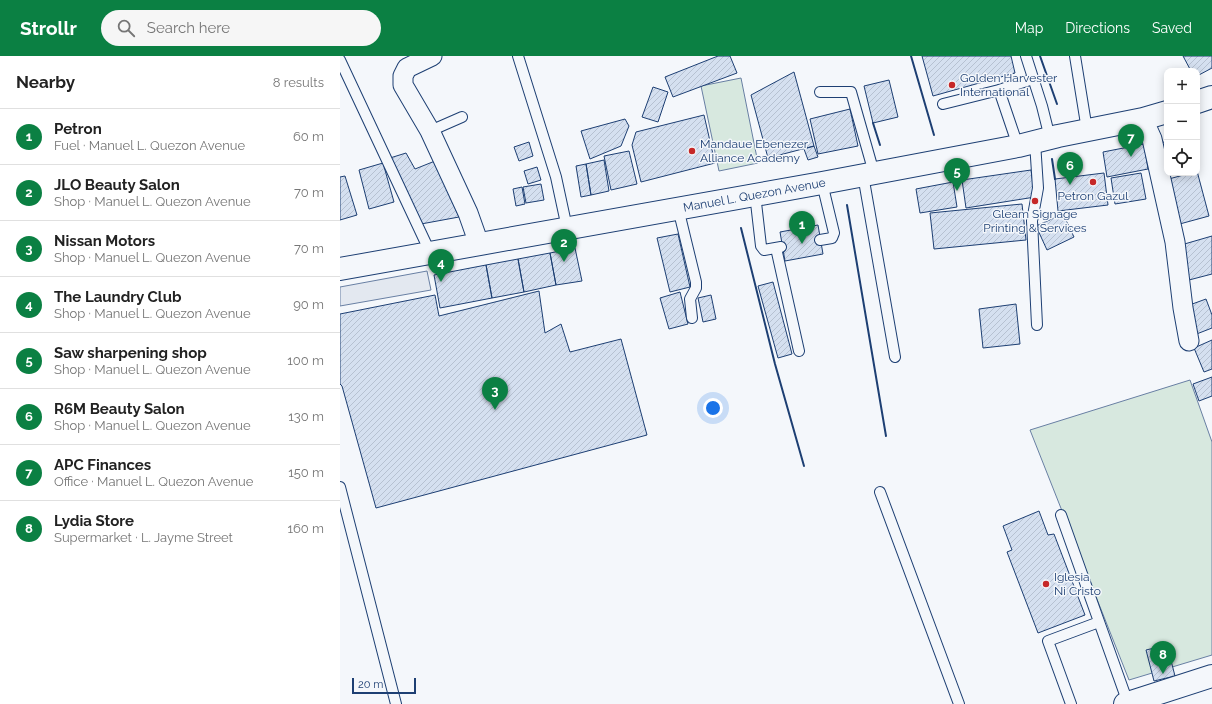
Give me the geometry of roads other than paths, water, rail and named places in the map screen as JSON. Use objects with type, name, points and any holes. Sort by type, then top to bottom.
[{"type":"main road","points":[[1200,101],[1212,97]]},
{"type":"main road","name":"Manuel L. Quezon Avenue","points":[[340,269],[822,183],[1034,142],[1143,119],[1164,113]]},
{"type":"main road","points":[[1127,704],[1212,676]]},
{"type":"street","points":[[432,56],[407,68],[403,76],[403,86],[430,131],[468,213],[479,244]]},
{"type":"street","points":[[1143,119],[1152,139],[1175,242],[1183,308],[1189,340]]},
{"type":"lane","points":[[518,56],[556,177],[567,228]]},
{"type":"lane","points":[[1026,56],[1033,79],[1034,142],[1038,188],[1032,221],[1037,325]]},
{"type":"lane","points":[[1075,56],[1087,130]]},
{"type":"lane","points":[[340,60],[430,252]]},
{"type":"lane","points":[[943,104],[999,90],[1033,79]]},
{"type":"lane","points":[[999,90],[1034,142]]},
{"type":"lane","points":[[820,92],[851,92],[869,174],[895,357]]},
{"type":"lane","points":[[430,131],[462,117]]},
{"type":"lane","points":[[820,240],[832,238],[834,233],[822,183]]},
{"type":"lane","points":[[755,194],[761,246],[764,250],[779,247],[799,351]]},
{"type":"lane","points":[[678,208],[696,282],[696,288],[690,299],[692,318]]},
{"type":"lane","points":[[340,487],[396,704]]},
{"type":"lane","points":[[880,492],[959,704]]},
{"type":"lane","points":[[1061,515],[1127,704]]},
{"type":"lane","points":[[1071,704],[1048,641],[1099,622]]},
{"type":"place","name":"Golden Harvester International","points":[[952,85]]},
{"type":"place","name":"Mandaue Ebenezer Alliance Academy","points":[[692,151]]},
{"type":"place","name":"APC Finances","points":[[1131,157]]},
{"type":"place","name":"Petron Gazul","points":[[1093,182]]},
{"type":"place","name":"R6M Beauty Salon","points":[[1070,185]]},
{"type":"place","name":"Saw sharpening shop","points":[[957,191]]},
{"type":"place","name":"Gleam Signage Printing & Services","points":[[1035,201]]},
{"type":"place","name":"Petron","points":[[802,244]]},
{"type":"place","name":"JLO Beauty Salon","points":[[564,262]]},
{"type":"place","name":"The Laundry Club","points":[[441,282]]},
{"type":"place","name":"Nissan Motors","points":[[495,410]]},
{"type":"place","name":"Iglesia Ni Cristo","points":[[1046,584]]},
{"type":"place","name":"Lydia Store","points":[[1163,674]]}]
